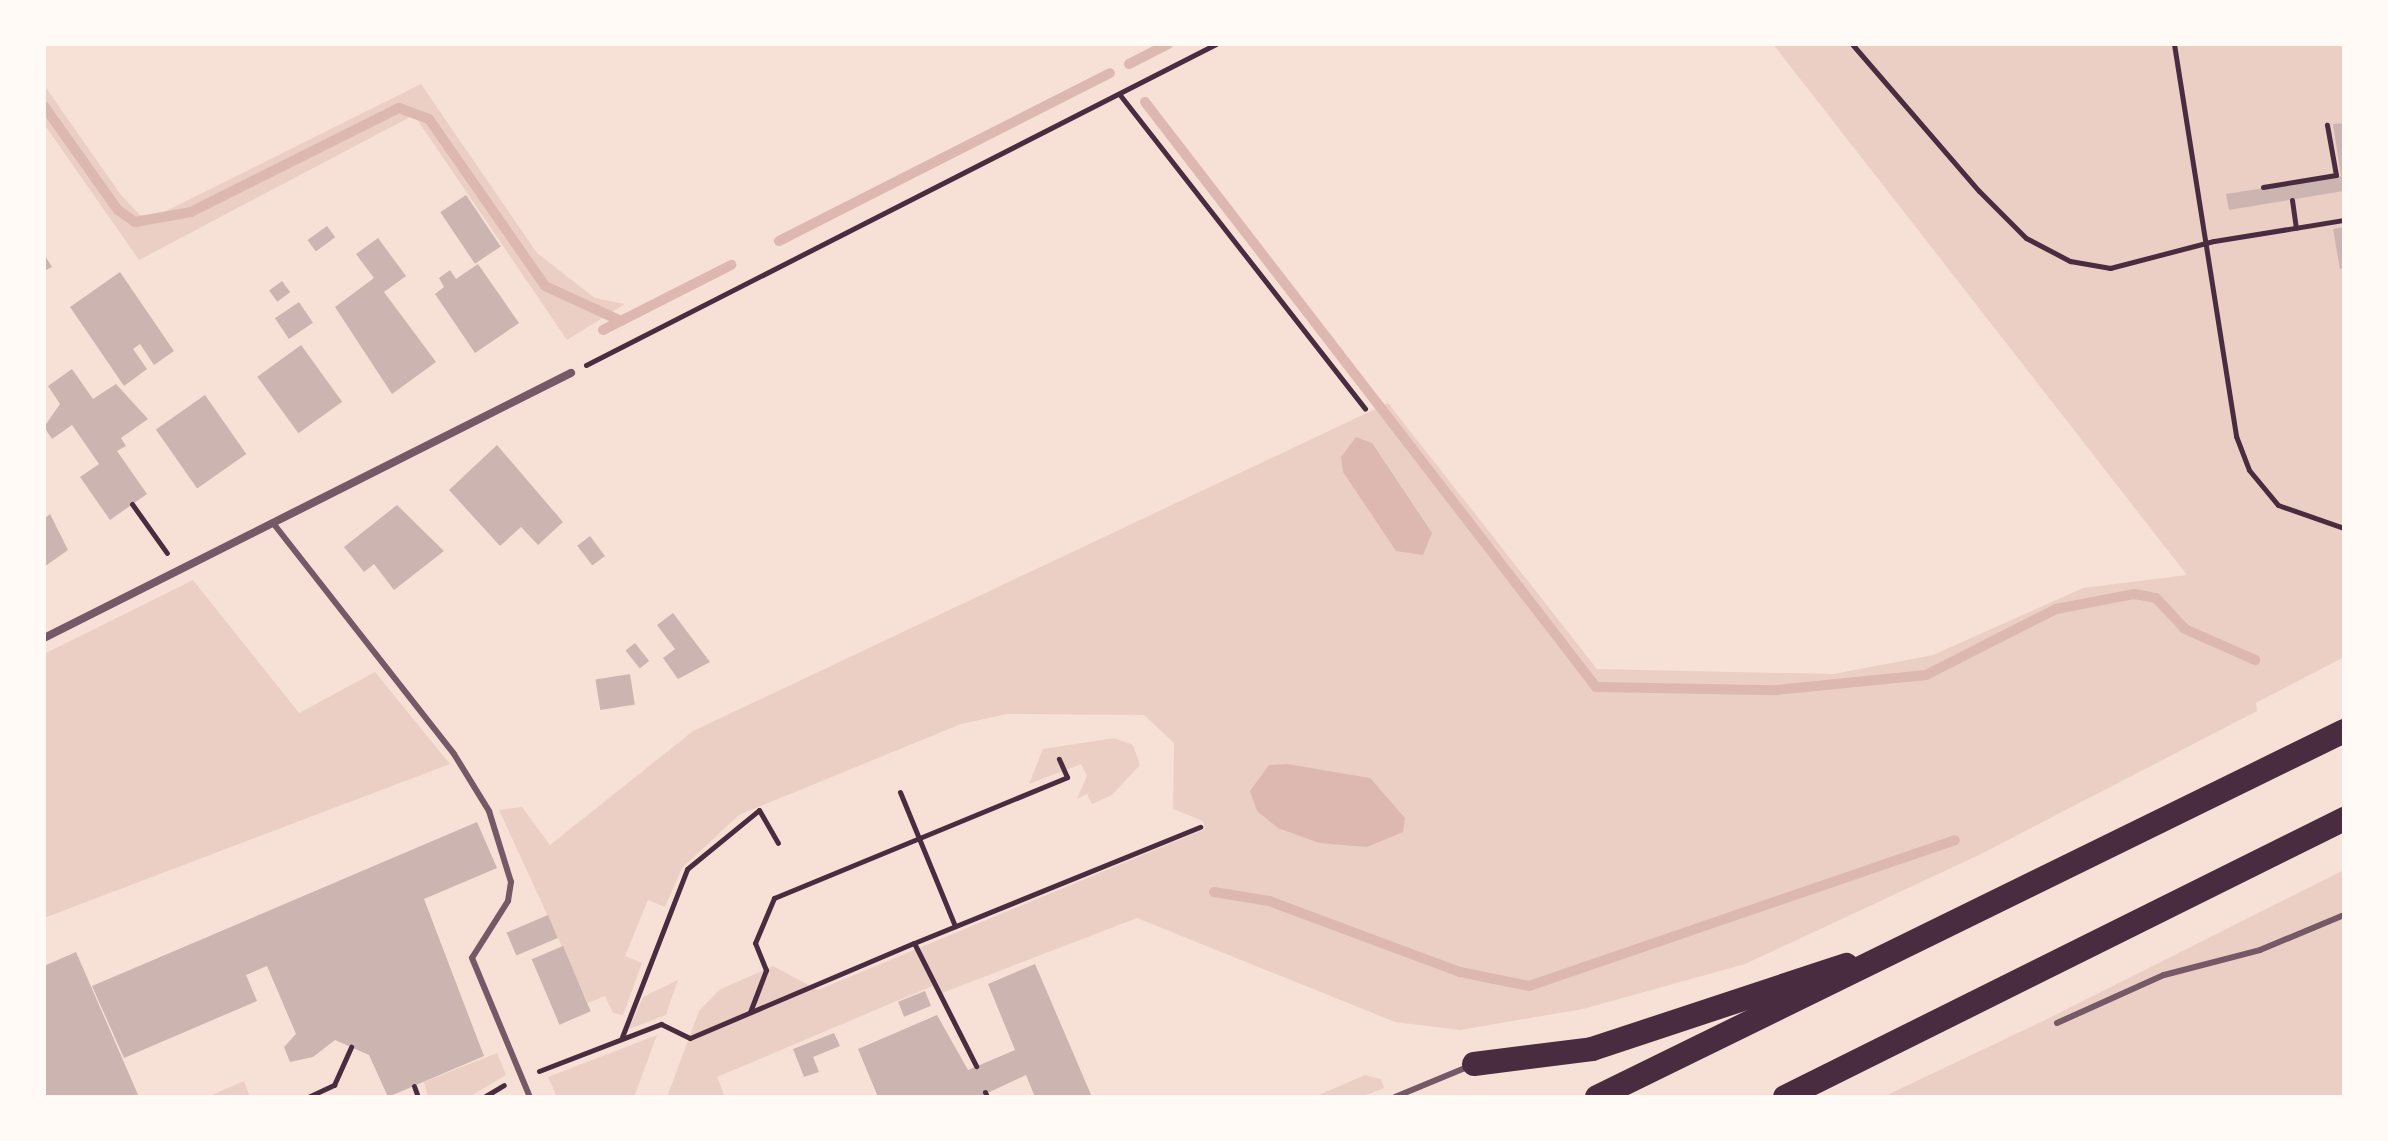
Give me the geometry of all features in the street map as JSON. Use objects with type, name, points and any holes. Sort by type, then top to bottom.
[{"type":"highway","points":[[1597,1097],[1947,931],[2344,731]]},
{"type":"highway","points":[[1785,1097],[2344,819]]},
{"type":"highway","points":[[1474,1064],[1592,1049],[1947,931]]},
{"type":"street","points":[[44,638],[571,373]]},
{"type":"lane","points":[[273,523],[446,744],[489,811],[511,882],[508,901],[472,958],[530,1097]]},
{"type":"lane","points":[[2057,1023],[2164,975],[2260,950],[2344,915]]},
{"type":"lane","points":[[1395,1097],[1474,1064]]},
{"type":"path","points":[[571,373],[1216,44]]},
{"type":"path","points":[[1852,44],[2026,238],[2070,261],[2110,268],[2207,243],[2344,220]]},
{"type":"path","points":[[2174,44],[2236,436],[2249,470],[2278,505],[2344,528]]},
{"type":"path","points":[[1120,95],[1365,409]]},
{"type":"path","points":[[2263,187],[2336,175],[2327,125]]},
{"type":"path","points":[[2292,200],[2296,228]]},
{"type":"path","points":[[132,504],[179,570]]},
{"type":"path","points":[[750,1012],[766,970],[755,943],[774,898],[1067,777],[1059,759]]},
{"type":"path","points":[[900,792],[955,926]]},
{"type":"path","points":[[622,1038],[687,869],[759,810],[778,843]]},
{"type":"path","points":[[484,1097],[522,1078],[661,1024],[690,1038],[1200,827]]},
{"type":"path","points":[[914,943],[976,1066]]},
{"type":"path","points":[[308,1097],[334,1085],[351,1047]]},
{"type":"path","points":[[414,1086],[418,1097]]},
{"type":"shaded area","points":[[1773,44],[2344,44],[2344,657],[2256,703],[2257,711],[1979,855],[1745,964],[1583,1009],[1460,1030],[1395,1022],[1137,918],[942,993],[937,984],[717,1077],[725,1097],[667,1097],[699,1011],[719,990],[773,966],[818,990],[1205,829],[1203,821],[1173,809],[1174,743],[1144,715],[1007,714],[961,724],[739,815],[682,868],[665,907],[648,900],[625,956],[642,963],[623,1015],[613,1013],[605,996],[588,1003],[499,810],[522,807],[550,845],[693,731],[1388,403],[1597,669],[1833,674],[1933,655],[2083,588],[2187,575]]},
{"type":"shaded area","points":[[421,84],[537,253],[595,298],[625,304],[567,340],[414,115],[139,260],[44,124],[44,85],[121,195],[140,215],[158,215]]},
{"type":"shaded area","points":[[1356,437],[1372,443],[1432,533],[1423,555],[1396,551],[1343,472],[1341,457]]},
{"type":"shaded area","points":[[193,580],[299,713],[375,672],[450,764],[44,918],[44,654]]},
{"type":"shaded area","points":[[1114,738],[1133,745],[1140,765],[1112,795],[1092,804],[1087,794],[1077,799],[1087,776],[1081,764],[1029,784],[1043,749]]},
{"type":"shaded area","points":[[1287,764],[1370,778],[1405,818],[1403,832],[1367,847],[1319,843],[1278,828],[1257,811],[1250,791],[1269,765]]},
{"type":"shaded area","points":[[2344,870],[2344,1097],[1883,1097],[2041,1022]]},
{"type":"shaded area","points":[[678,980],[666,1015],[629,1029],[643,997]]},
{"type":"shaded area","points":[[657,1035],[634,1097],[557,1097],[548,1077]]},
{"type":"shaded area","points":[[497,1053],[506,1075],[469,1097],[428,1097],[424,1082]]},
{"type":"shaded area","points":[[1365,1075],[1381,1079],[1384,1088],[1361,1097],[1314,1097]]},
{"type":"shaded area","points":[[244,1081],[250,1097],[207,1097]]},
{"type":"building","points":[[2344,123],[2344,191],[2229,210],[2226,194],[2341,176],[2333,124]]},
{"type":"building","points":[[466,195],[501,246],[475,264],[440,212]]},
{"type":"building","points":[[327,226],[335,237],[316,251],[308,240]]},
{"type":"building","points":[[2344,227],[2344,268],[2340,269],[2333,229]]},
{"type":"building","points":[[378,238],[406,276],[384,292],[436,362],[392,394],[335,307],[374,278],[356,254]]},
{"type":"building","points":[[44,254],[52,267],[44,271]]},
{"type":"building","points":[[478,264],[519,323],[475,353],[435,294],[444,287],[439,278],[450,270],[456,279]]},
{"type":"building","points":[[120,272],[174,351],[154,365],[140,344],[133,349],[147,369],[124,386],[70,307]]},
{"type":"building","points":[[282,281],[290,292],[277,302],[269,290]]},
{"type":"building","points":[[299,302],[313,323],[289,339],[275,318]]},
{"type":"building","points":[[301,345],[342,402],[298,433],[257,377]]},
{"type":"building","points":[[72,369],[93,399],[116,384],[148,419],[121,438],[126,446],[117,451],[147,494],[110,520],[80,477],[99,464],[72,425],[52,439],[44,427],[60,404],[48,386]]},
{"type":"building","points":[[205,395],[246,454],[197,488],[156,429]]},
{"type":"building","points":[[497,445],[563,522],[538,545],[521,527],[500,546],[449,490]]},
{"type":"building","points":[[397,505],[444,551],[394,590],[374,564],[364,572],[344,547]]},
{"type":"building","points":[[50,514],[68,550],[44,567],[44,519]]},
{"type":"building","points":[[590,536],[605,556],[592,566],[577,546]]},
{"type":"building","points":[[673,613],[710,662],[678,679],[663,658],[675,649],[657,625]]},
{"type":"building","points":[[635,643],[649,661],[640,669],[626,650]]},
{"type":"building","points":[[630,674],[635,705],[600,710],[595,679]]},
{"type":"building","points":[[477,822],[497,868],[424,899],[484,1056],[388,1097],[369,1055],[335,1040],[313,1057],[290,1062],[284,1047],[296,1034],[267,966],[246,975],[257,1001],[124,1058],[92,986]]},
{"type":"building","points":[[548,915],[558,938],[516,956],[507,933]]},
{"type":"building","points":[[563,946],[591,1011],[559,1025],[532,959]]},
{"type":"building","points":[[76,952],[139,1097],[44,1097],[44,966]]},
{"type":"building","points":[[1035,964],[1092,1097],[1035,1097],[1026,1075],[979,1097],[878,1097],[858,1049],[937,1015],[968,1070],[1015,1050],[988,984]]},
{"type":"building","points":[[925,991],[931,1006],[904,1017],[898,1002]]},
{"type":"building","points":[[834,1033],[840,1046],[813,1057],[819,1072],[804,1077],[793,1049]]},
{"type":"waterway","points":[[1129,64],[1168,44]]},
{"type":"waterway","points":[[779,241],[1110,73]]},
{"type":"waterway","points":[[1145,102],[1596,687],[1776,690],[1926,675],[2056,609],[2134,594],[2156,598],[2185,629],[2255,660]]},
{"type":"waterway","points":[[44,106],[118,210],[135,222],[191,212],[399,108],[429,119],[545,286],[621,321]]},
{"type":"waterway","points":[[603,330],[731,265]]},
{"type":"waterway","points":[[1214,892],[1269,901],[1460,972],[1529,986],[1955,840]]}]
